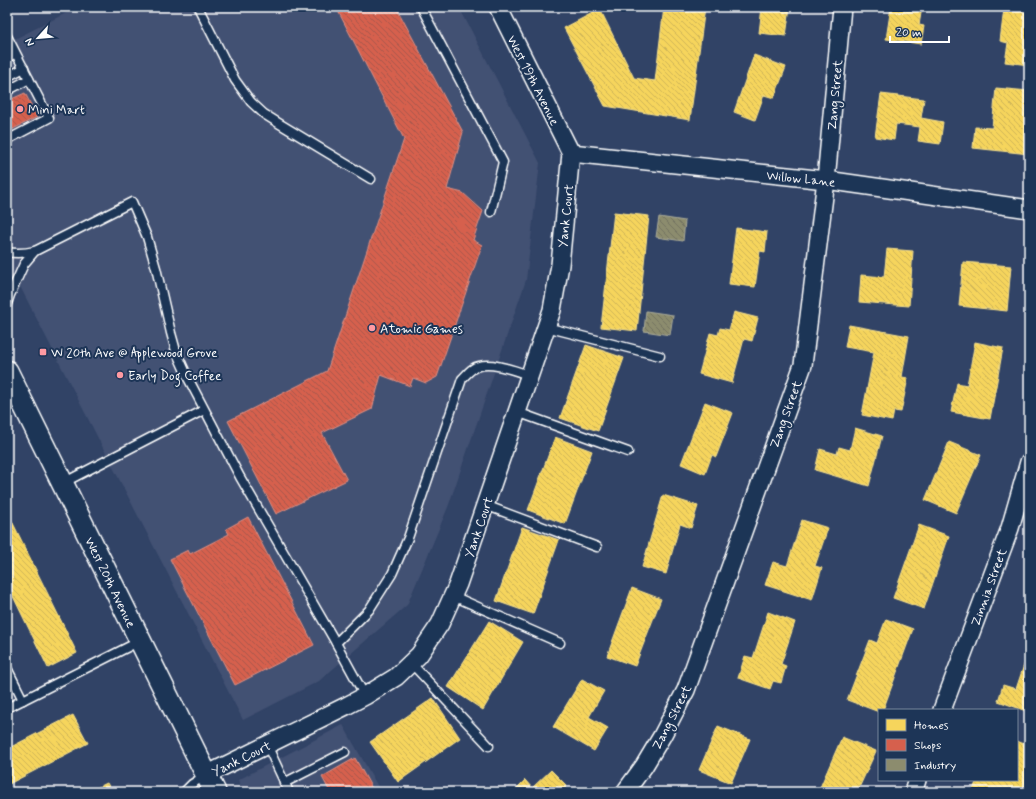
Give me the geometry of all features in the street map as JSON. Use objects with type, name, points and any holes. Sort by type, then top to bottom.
[{"type":"street","name":"West 19th Avenue","points":[[498,7],[571,153]]},
{"type":"street","name":"Zang Street","points":[[625,792],[644,766],[662,736],[686,690],[803,365],[826,180],[842,7]]},
{"type":"street","name":"Willow Lane","points":[[571,153],[826,180],[1029,209]]},
{"type":"street","name":"Yank Court","points":[[210,783],[267,745],[365,696],[396,677],[419,655],[440,624],[458,584],[552,310],[560,265],[571,153]]},
{"type":"street","name":"West 20th Avenue","points":[[7,371],[210,783]]},
{"type":"street","name":"Zinnia Street","points":[[942,709],[1010,528],[1029,462]]},
{"type":"street","points":[[913,792],[917,781]]},
{"type":"lane","points":[[198,7],[235,80],[251,102],[270,117],[371,179]]},
{"type":"lane","points":[[422,7],[503,162],[491,212]]},
{"type":"lane","points":[[7,36],[49,118],[7,140]]},
{"type":"lane","points":[[7,58],[16,53]]},
{"type":"lane","points":[[7,76],[24,68]]},
{"type":"lane","points":[[7,90],[29,79]]},
{"type":"lane","points":[[7,252],[15,254],[35,251],[132,202],[147,237],[176,351],[189,380],[240,477],[365,696]]},
{"type":"lane","points":[[7,304],[24,264],[35,251]]},
{"type":"lane","points":[[546,327],[660,356]]},
{"type":"lane","points":[[336,643],[369,610],[392,574],[408,538],[462,379],[478,366],[491,365],[529,375]]},
{"type":"lane","points":[[62,484],[204,410]]},
{"type":"lane","points":[[517,412],[628,452]]},
{"type":"lane","points":[[485,504],[597,547]]},
{"type":"lane","points":[[453,596],[560,643]]},
{"type":"lane","points":[[7,708],[140,641]]},
{"type":"lane","points":[[410,663],[489,746]]},
{"type":"lane","points":[[7,668],[23,700]]},
{"type":"lane","points":[[267,745],[289,792]]},
{"type":"lane","points":[[284,783],[345,752]]},
{"type":"lane","points":[[184,792],[192,784],[210,783]]},
{"type":"shaded area","points":[[78,7],[459,7],[540,163],[526,280],[448,507],[407,605],[319,681],[243,720],[7,261],[7,43]]},
{"type":"shaded area","points":[[343,725],[381,792],[244,792],[238,780]]},
{"type":"building: Homes","points":[[664,7],[705,7],[690,120],[605,106],[564,28],[600,9],[634,78],[655,81]]},
{"type":"building: Homes","points":[[762,7],[790,7],[786,36],[759,33]]},
{"type":"building: Homes","points":[[891,7],[922,7],[919,25],[924,26],[921,44],[886,39]]},
{"type":"building: Homes","points":[[1004,9],[1029,13],[1029,65],[1005,62],[1008,43],[1000,41]]},
{"type":"building: Homes","points":[[754,55],[786,67],[774,98],[764,95],[755,120],[734,112]]},
{"type":"building: Homes","points":[[996,88],[1029,91],[1029,154],[973,148],[975,127],[992,128]]},
{"type":"building: Homes","points":[[881,94],[924,99],[921,118],[943,122],[940,144],[918,141],[920,127],[896,124],[894,140],[875,137]]},
{"type":"building: Homes","points":[[614,212],[649,216],[637,331],[601,327]]},
{"type":"building: Homes","points":[[736,228],[767,232],[765,252],[760,251],[755,287],[729,284]]},
{"type":"building: Homes","points":[[887,249],[913,251],[909,306],[859,302],[861,275],[884,277]]},
{"type":"building: Homes","points":[[963,262],[1011,266],[1007,311],[959,306]]},
{"type":"building: Homes","points":[[734,312],[758,318],[752,341],[744,339],[732,383],[699,374],[710,333],[718,335],[720,328],[729,330]]},
{"type":"building: Homes","points":[[849,325],[909,336],[902,377],[908,378],[901,412],[894,411],[892,421],[862,415],[874,352],[845,347]]},
{"type":"building: Homes","points":[[975,342],[1003,348],[990,419],[951,412],[957,383],[967,385]]},
{"type":"building: Homes","points":[[586,345],[624,358],[598,431],[560,418]]},
{"type":"building: Homes","points":[[705,402],[733,413],[716,457],[712,455],[705,474],[681,464]]},
{"type":"building: Homes","points":[[855,428],[882,436],[869,486],[815,470],[820,449],[837,454],[839,447],[850,450]]},
{"type":"building: Homes","points":[[555,437],[592,451],[565,524],[528,510]]},
{"type":"building: Homes","points":[[949,442],[981,455],[956,513],[925,500]]},
{"type":"building: Homes","points":[[663,495],[698,506],[691,528],[680,524],[666,574],[642,567]]},
{"type":"building: Homes","points":[[7,511],[77,653],[48,668],[7,584]]},
{"type":"building: Homes","points":[[802,520],[828,528],[815,566],[822,568],[812,600],[765,585],[773,562],[787,566]]},
{"type":"building: Homes","points":[[919,525],[949,536],[924,609],[893,598]]},
{"type":"building: Homes","points":[[522,527],[559,540],[533,614],[496,601]]},
{"type":"building: Homes","points":[[632,588],[661,599],[635,666],[607,656]]},
{"type":"building: Homes","points":[[768,612],[795,622],[781,664],[786,666],[781,683],[773,681],[770,689],[738,678],[745,656],[753,658]]},
{"type":"building: Homes","points":[[886,619],[913,629],[883,709],[878,709],[878,712],[847,700],[870,640],[877,643]]},
{"type":"building: Homes","points":[[489,621],[523,642],[483,710],[448,687]]},
{"type":"building: Homes","points":[[1029,650],[1029,712],[998,701],[1003,685],[1016,689]]},
{"type":"building: Homes","points":[[582,679],[604,691],[589,717],[608,728],[594,751],[553,727]]},
{"type":"building: Homes","points":[[433,698],[460,738],[398,782],[370,742]]},
{"type":"building: Homes","points":[[73,715],[88,743],[7,785],[7,749]]},
{"type":"building: Homes","points":[[718,726],[750,739],[731,783],[699,770]]},
{"type":"building: Homes","points":[[842,737],[876,751],[858,790],[853,788],[851,792],[818,792]]},
{"type":"building: Homes","points":[[1018,741],[1029,746],[1029,774],[1022,792],[972,792],[977,781],[1018,781]]},
{"type":"building: Homes","points":[[551,770],[567,786],[561,792],[513,792],[525,780],[532,788]]},
{"type":"building: Homes","points":[[107,783],[112,792],[88,792]]},
{"type":"building: Shops","points":[[336,7],[396,7],[463,132],[447,189],[463,193],[483,211],[473,240],[482,245],[437,377],[426,383],[413,378],[410,386],[381,375],[372,409],[322,433],[347,480],[276,514],[228,421],[327,371],[404,139]]},
{"type":"building: Shops","name":"Mini Mart","points":[[25,93],[37,117],[7,132],[7,101]]},
{"type":"building: Shops","points":[[248,517],[314,645],[235,685],[170,559],[188,550],[190,554],[229,534],[226,529]]},
{"type":"building: Shops","points":[[355,758],[374,792],[330,792],[322,777]]},
{"type":"building: Industry","points":[[659,217],[685,221],[683,241],[656,237]]},
{"type":"building: Industry","points":[[646,311],[673,315],[670,335],[644,331]]},
{"type":"place","name":"Mini Mart","points":[[20,109]]},
{"type":"place","name":"Atomic Games","points":[[372,328]]},
{"type":"place","name":"W 20th Ave @ Applewood Grove","points":[[43,352]]},
{"type":"place","name":"Early Dog Coffee","points":[[120,375]]}]
